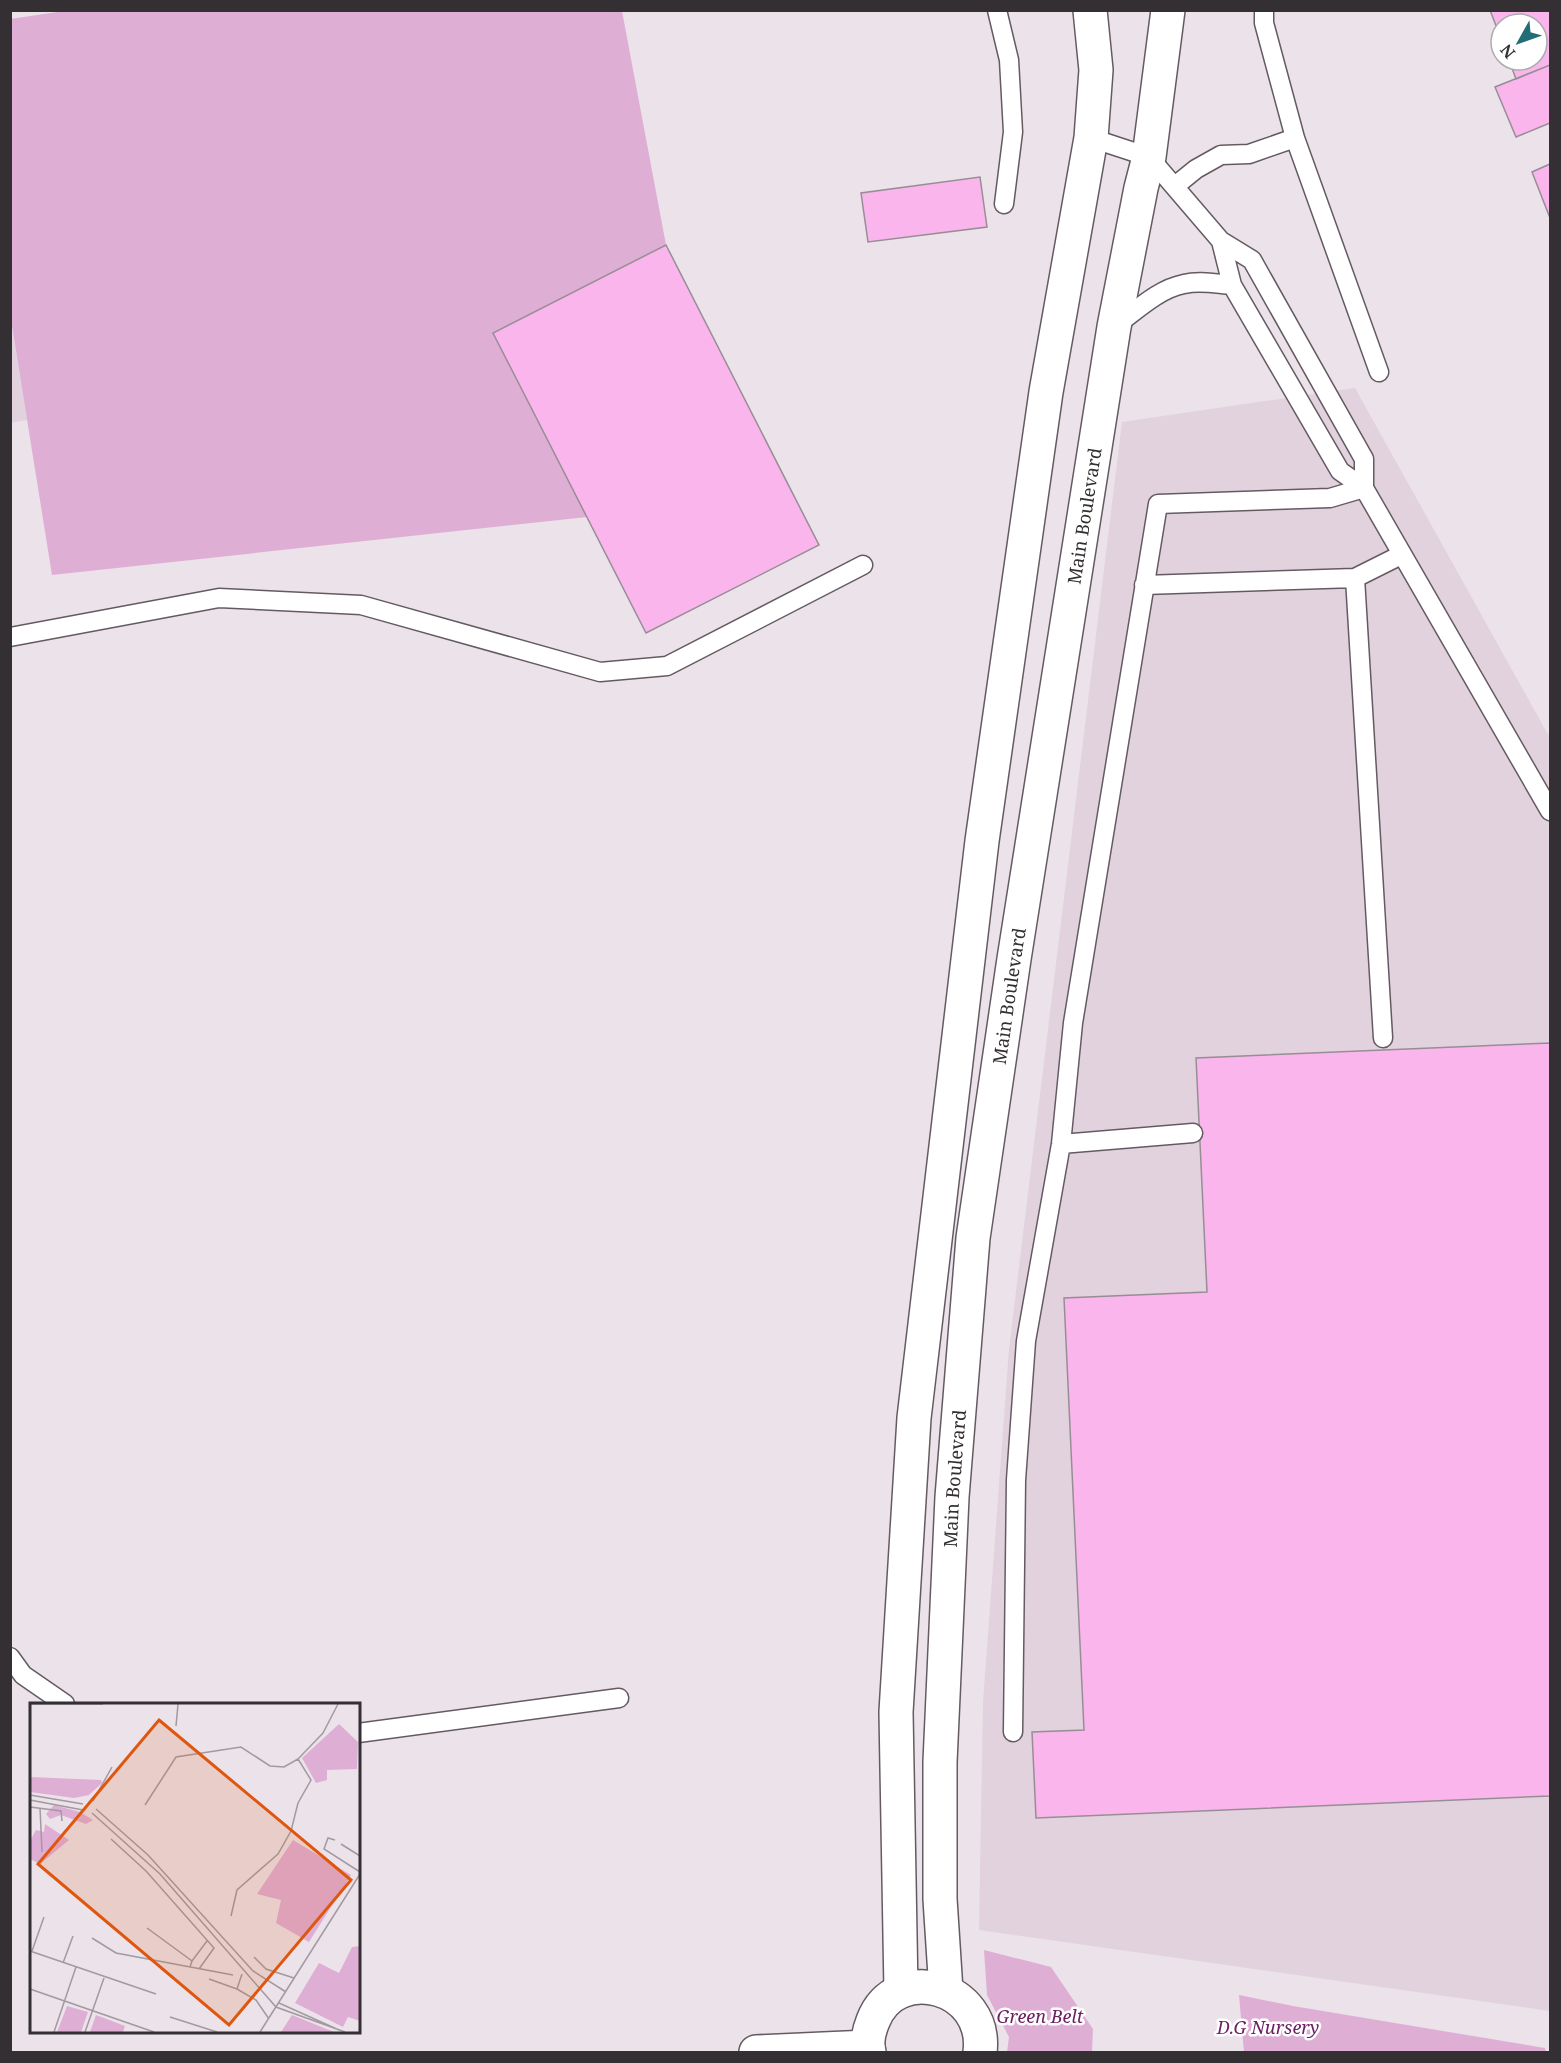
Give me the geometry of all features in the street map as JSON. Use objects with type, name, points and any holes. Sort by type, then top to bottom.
[{"type":"street","points":[[902,1991],[896,1712],[914,1418],[982,841],[1046,392],[1091,138],[1096,69],[1090,10]]},
{"type":"street","name":"Main Boulevard","points":[[946,1991],[940,1899],[940,1762],[952,1497],[973,1238],[1114,327],[1149,157],[1168,10]]},
{"type":"street","points":[[756,2052],[868,2050],[869,2030],[875,2014],[886,2001],[902,1991],[916,1987],[932,1987],[946,1991],[964,2003],[976,2020],[981,2041],[980,2052]]},
{"type":"lane","points":[[997,10],[1009,60],[1012,132],[1004,204]]},
{"type":"lane","points":[[1264,10],[1264,23],[1295,138],[1379,372]]},
{"type":"lane","points":[[1091,138],[1149,157],[1221,241],[1252,260],[1364,459],[1364,488]]},
{"type":"lane","points":[[1175,186],[1196,169],[1221,155],[1249,154],[1295,138]]},
{"type":"lane","points":[[1221,241],[1232,285],[1340,471],[1364,488],[1551,811]]},
{"type":"lane","points":[[1114,327],[1168,289],[1197,282],[1232,285]]},
{"type":"lane","points":[[1013,1732],[1016,1479],[1026,1341],[1061,1144],[1073,1023],[1158,504],[1330,498],[1364,488]]},
{"type":"lane","points":[[1144,585],[1355,578],[1401,555]]},
{"type":"lane","points":[[10,637],[219,598],[361,605],[600,672],[667,666],[863,565]]},
{"type":"lane","points":[[1355,578],[1383,1038]]},
{"type":"lane","points":[[1061,1144],[1193,1133]]},
{"type":"lane","points":[[10,1657],[23,1676],[64,1703]]},
{"type":"lane","points":[[360,1734],[619,1698]]},
{"type":"shaded area","points":[[10,317],[27,420],[11,423],[10,423]]},
{"type":"shaded area","points":[[1355,388],[1550,738],[1550,2011],[979,1930],[983,1702],[1009,1349],[1122,422]]},
{"type":"green space","points":[[71,10],[622,11],[666,245],[493,333],[587,517],[52,575],[11,320],[10,19]]},
{"type":"green space","name":"Green Belt","points":[[984,1950],[1051,1967],[1093,2029],[1092,2052],[1007,2052],[1009,2037],[987,1995]]},
{"type":"green space","name":"D.G Nursery","points":[[1239,1995],[1545,2048],[1546,2052],[1244,2052]]},
{"type":"building","points":[[1490,10],[1550,10],[1550,65],[1549,12],[1491,12]]},
{"type":"building","points":[[1549,65],[1550,123],[1516,137],[1495,87],[1532,72],[1549,72]]},
{"type":"building","points":[[1513,72],[1533,72],[1516,79]]},
{"type":"building","points":[[1550,164],[1550,218],[1532,172]]},
{"type":"building","points":[[980,177],[987,227],[868,242],[861,193]]},
{"type":"building","points":[[666,245],[819,545],[646,633],[493,333]]},
{"type":"building","points":[[1550,1043],[1550,1796],[1036,1818],[1032,1732],[1084,1730],[1064,1298],[1207,1292],[1196,1058]]}]
